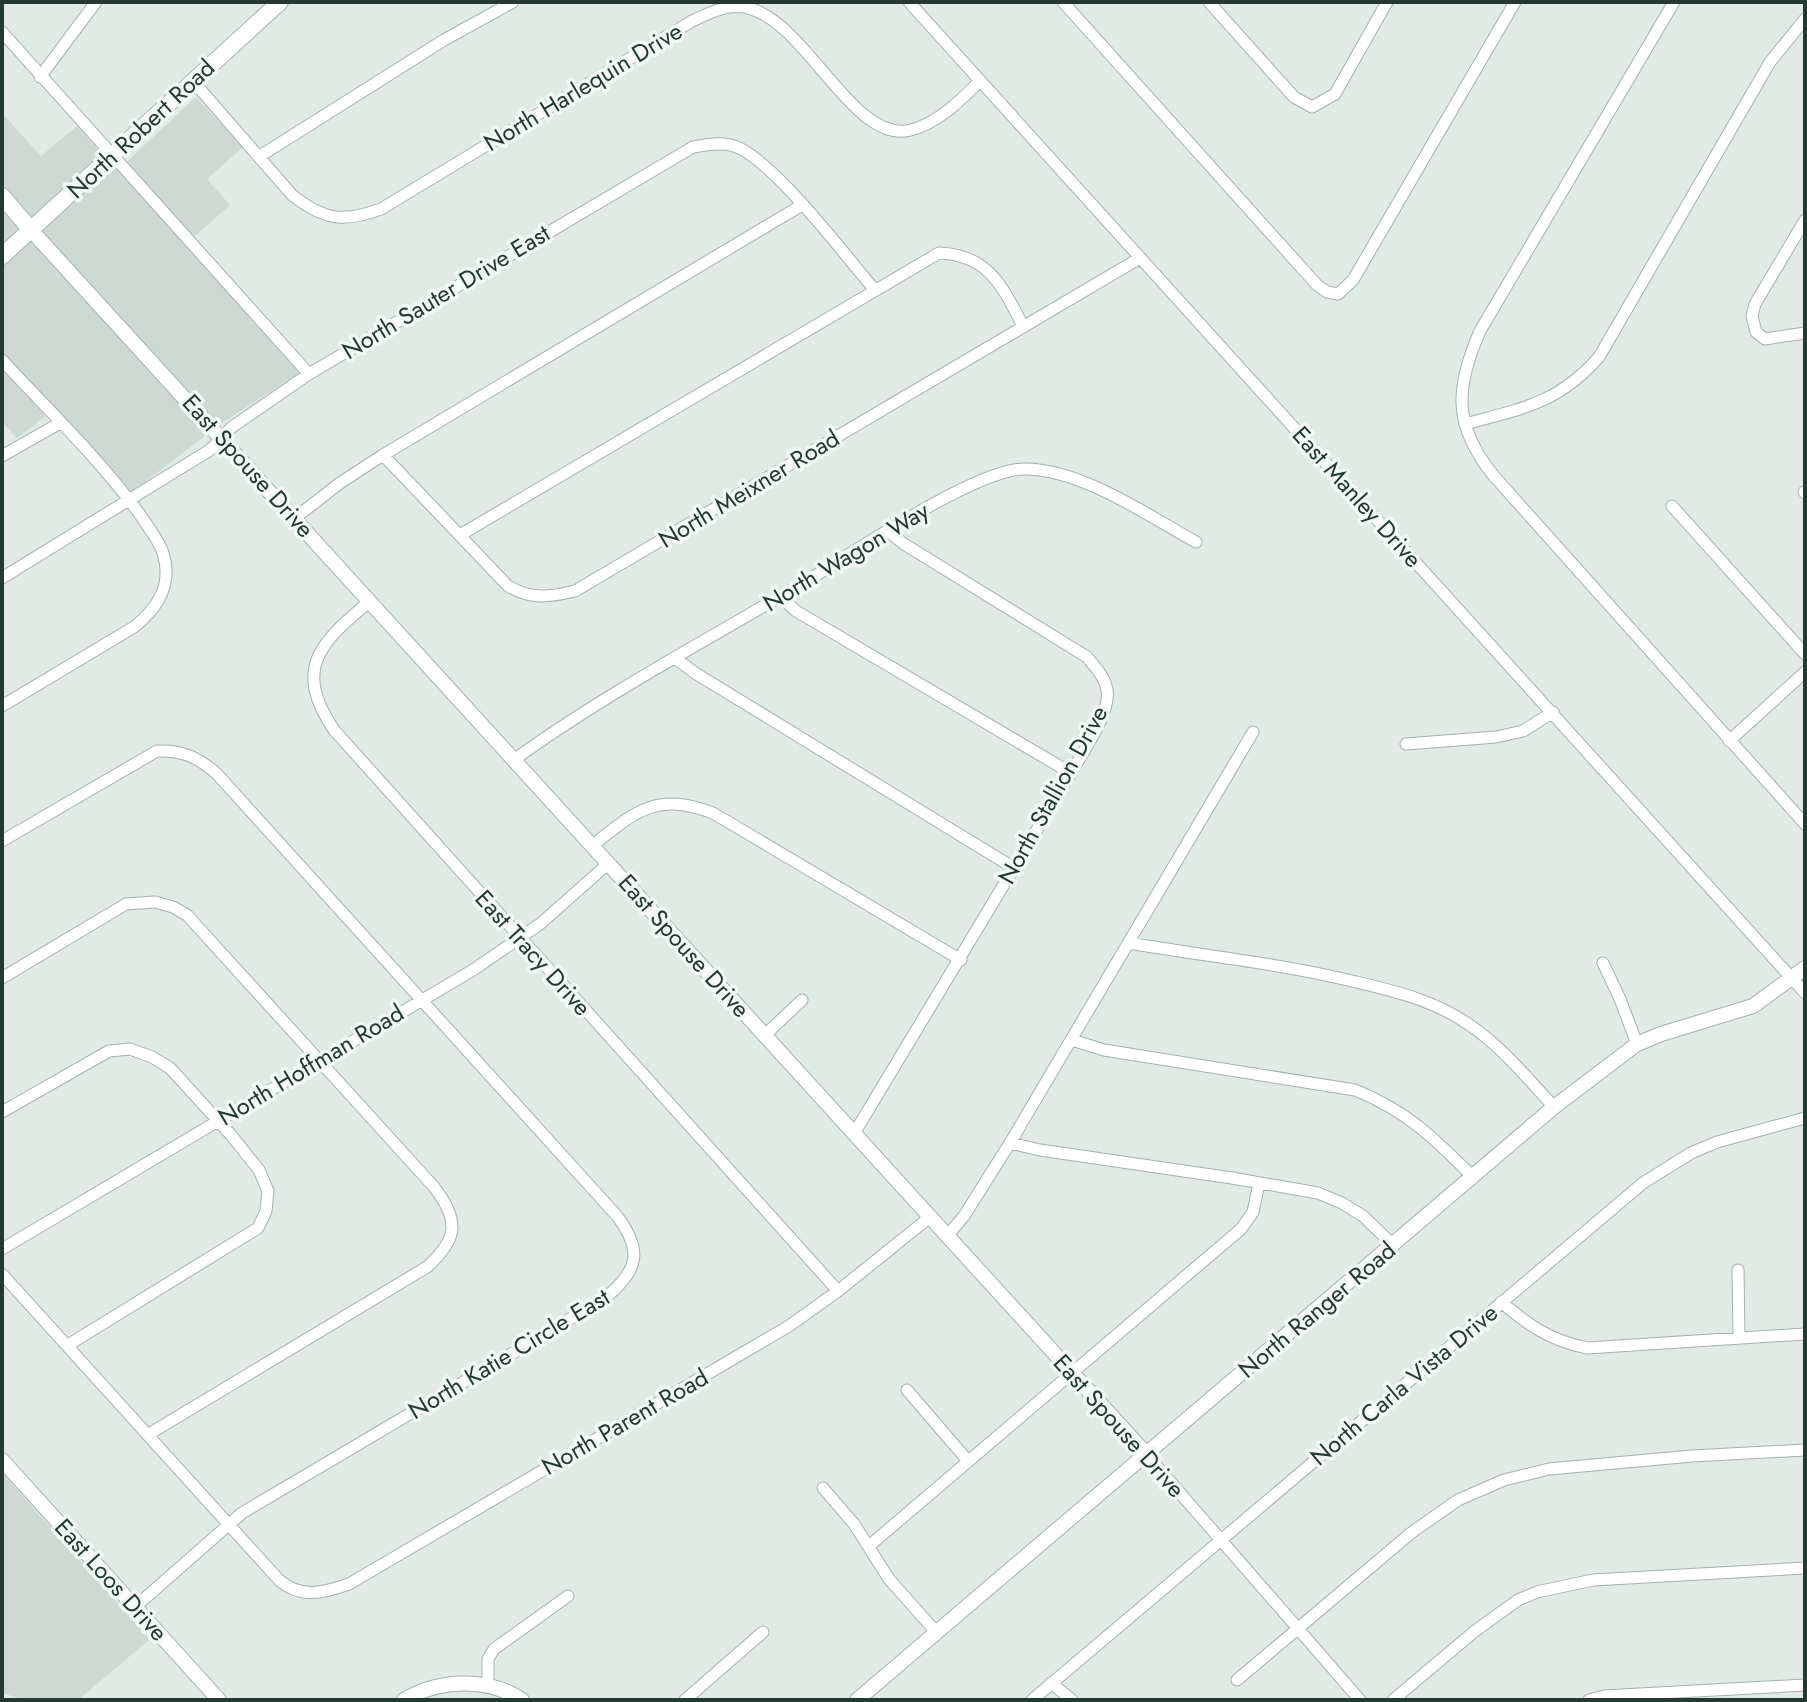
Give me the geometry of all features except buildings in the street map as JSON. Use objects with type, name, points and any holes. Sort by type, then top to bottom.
[{"type":"main road","name":"North Robert Road","points":[[2,256],[280,2]]},
{"type":"main road","name":"East Spouse Drive","points":[[2,196],[31,230]]},
{"type":"street","points":[[40,77],[96,2]]},
{"type":"street","points":[[260,156],[444,40],[513,2]]},
{"type":"street","name":"East Manley Drive","points":[[909,2],[1805,993]]},
{"type":"street","points":[[1063,2],[1317,285],[1327,292],[1338,294],[1353,280],[1515,2]]},
{"type":"street","points":[[1209,2],[1294,97],[1312,107],[1335,94],[1387,2]]},
{"type":"street","points":[[1674,2],[1480,331],[1464,372],[1461,397],[1465,424],[1474,451],[1493,475],[1805,823]]},
{"type":"street","name":"North Harlequin Drive","points":[[193,81],[292,195],[311,210],[332,218],[359,217],[381,209],[692,21],[720,8],[742,6],[768,14],[787,30],[861,114],[886,129],[909,131],[932,121],[980,81]]},
{"type":"street","points":[[1465,424],[1548,400],[1580,379],[1599,357],[1770,62],[1805,19]]},
{"type":"street","points":[[2,32],[309,374]]},
{"type":"street","name":"North Sauter Drive East","points":[[2,578],[210,450],[232,427],[309,374],[693,147],[732,145],[751,155],[802,205],[874,289]]},
{"type":"street","points":[[295,518],[383,455],[802,205]]},
{"type":"street","points":[[1805,220],[1755,304],[1752,316],[1756,332],[1765,339],[1805,333]]},
{"type":"street","name":"East Spouse Drive","points":[[31,230],[855,1132],[1147,1455],[1360,1700]]},
{"type":"street","points":[[460,535],[939,253],[959,254],[975,260],[989,271],[1001,285],[1023,326]]},
{"type":"street","name":"North Meixner Road","points":[[383,455],[508,586],[522,595],[541,597],[575,591],[1140,258]]},
{"type":"street","points":[[2,360],[91,454],[130,501],[163,552],[166,579],[161,599],[150,614],[134,627],[2,706]]},
{"type":"street","points":[[2,456],[60,423]]},
{"type":"street","name":"North Wagon Way","points":[[515,759],[675,658],[945,499],[998,473],[1021,468],[1064,475],[1196,542]]},
{"type":"street","points":[[1672,506],[1805,654]]},
{"type":"street","name":"North Stallion Drive","points":[[855,1132],[1071,773],[1103,714],[1108,692],[1101,674],[1087,657],[889,532]]},
{"type":"street","points":[[780,596],[796,611],[1071,773]]},
{"type":"street","name":"East Tracy Drive","points":[[370,601],[337,629],[322,649],[314,667],[312,688],[318,707],[334,730],[520,939],[838,1291]]},
{"type":"street","points":[[675,658],[1014,868]]},
{"type":"street","points":[[1729,741],[1805,672]]},
{"type":"street","points":[[1406,744],[1496,737],[1523,731],[1553,712]]},
{"type":"street","points":[[947,1236],[964,1216],[1010,1143],[1253,732]]},
{"type":"street","name":"North Katie Circle East","points":[[2,841],[141,758],[157,751],[174,750],[189,754],[217,774],[617,1216],[634,1242],[632,1270],[622,1285],[604,1299],[242,1513],[135,1607]]},
{"type":"street","points":[[593,845],[647,808],[674,803],[692,805],[713,813],[961,960]]},
{"type":"street","name":"North Hoffman Road","points":[[2,1249],[473,970],[520,939],[609,863]]},
{"type":"street","points":[[2,978],[126,904],[155,902],[173,907],[187,915],[446,1201],[452,1220],[452,1236],[444,1252],[427,1267],[149,1434]]},
{"type":"street","points":[[1129,943],[1297,968],[1408,994],[1443,1009],[1471,1026],[1498,1047],[1554,1107]]},
{"type":"street","points":[[1603,963],[1637,1044]]},
{"type":"street","name":"North Ranger Road","points":[[857,1700],[1554,1107],[1637,1044],[1753,1006],[1805,968]]},
{"type":"street","points":[[765,1035],[802,1000]]},
{"type":"street","points":[[1072,1040],[1104,1050],[1355,1090],[1381,1100],[1417,1123],[1473,1177]]},
{"type":"street","points":[[2,1112],[109,1051],[130,1049],[170,1068],[259,1170],[268,1191],[266,1211],[258,1228],[68,1345]]},
{"type":"street","name":"North Carla Vista Drive","points":[[1032,1700],[1643,1183],[1673,1162],[1717,1142],[1805,1118]]},
{"type":"street","points":[[1010,1143],[1318,1193],[1363,1216],[1393,1245]]},
{"type":"street","points":[[869,1546],[1241,1229],[1253,1212],[1259,1183]]},
{"type":"street","name":"North Parent Road","points":[[228,1524],[290,1590],[302,1594],[328,1592],[349,1584],[789,1326],[930,1217]]},
{"type":"street","points":[[1738,1270],[1739,1338]]},
{"type":"street","points":[[2,1274],[228,1524]]},
{"type":"street","points":[[1501,1302],[1535,1330],[1566,1344],[1587,1348],[1805,1334]]},
{"type":"street","points":[[907,1390],[968,1461]]},
{"type":"street","points":[[1237,1680],[1411,1533],[1458,1500],[1504,1480],[1549,1469],[1805,1450]]},
{"type":"street","name":"East Loos Drive","points":[[2,1460],[219,1700]]},
{"type":"street","points":[[823,1488],[854,1524],[889,1579],[936,1632]]},
{"type":"street","points":[[1393,1700],[1475,1631],[1518,1600],[1537,1592],[1593,1580],[1805,1568]]},
{"type":"street","points":[[488,1686],[488,1659],[494,1649],[568,1596]]},
{"type":"street","points":[[685,1700],[763,1632]]},
{"type":"street","points":[[1051,1683],[1072,1700]]},
{"type":"street","points":[[404,1700],[437,1685],[488,1686],[522,1700]]},
{"type":"street","points":[[1589,1700],[1604,1696],[1805,1685]]},
{"type":"shaded area","points":[[196,97],[243,147],[207,179],[230,205],[186,244],[301,372],[222,423],[132,492],[56,409],[17,438],[2,422],[2,113],[41,156],[77,126],[117,171]]},
{"type":"shaded area","points":[[2,1473],[150,1639],[78,1700],[24,1700],[2,1693]]}]
